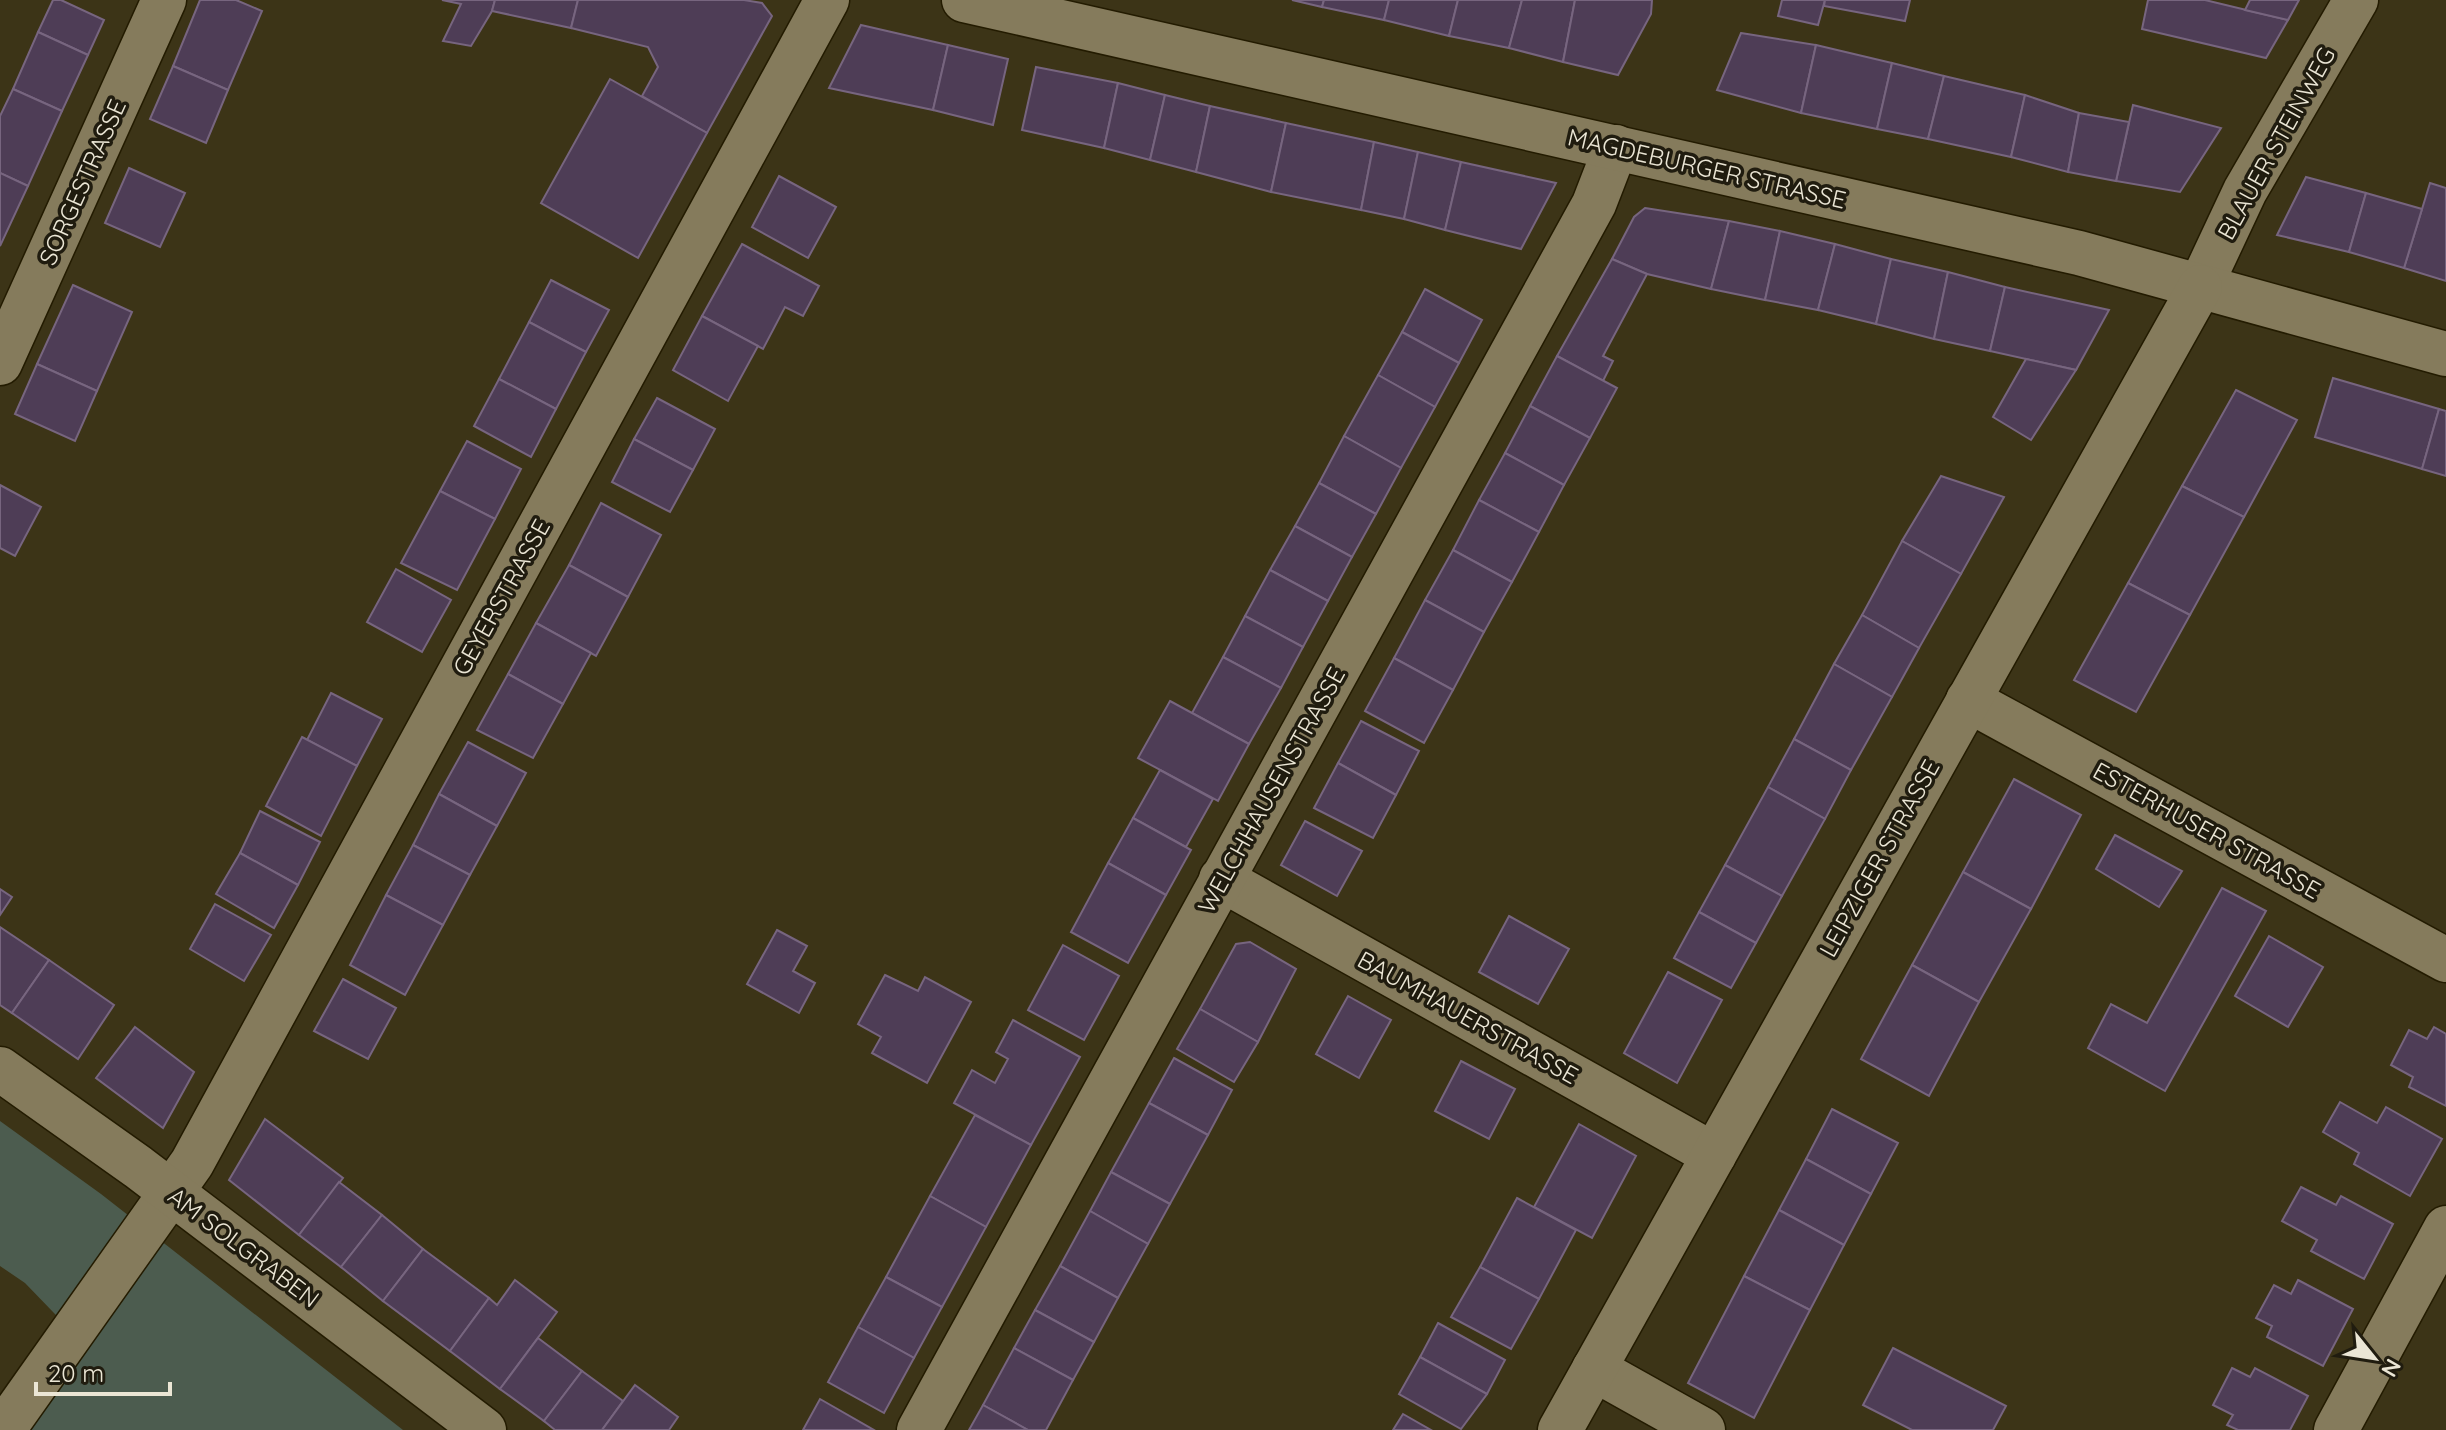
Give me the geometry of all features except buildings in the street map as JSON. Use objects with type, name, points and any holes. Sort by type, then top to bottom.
[{"type":"street","name":"SORGESTRASSE","points":[[0,363],[164,0]]},
{"type":"street","name":"GEYERSTRASSE","points":[[3,1430],[172,1192],[199,1149],[827,0]]},
{"type":"street","name":"MAGDEBURGER STRASSE","points":[[964,0],[2079,253],[2446,354]]},
{"type":"street","name":"BLAUER STEINWEG","points":[[2200,287],[2245,191],[2356,0]]},
{"type":"street","name":"WELCHHAUSENSTRASSE","points":[[919,1430],[1594,204],[1616,147]]},
{"type":"street","name":"LEIPZIGER STRASSE","points":[[1560,1430],[2200,287]]},
{"type":"street","name":"ESTERHUSER STRASSE","points":[[1968,700],[2446,960]]},
{"type":"street","name":"BAUMHAUERSTRASSE","points":[[1221,879],[1714,1155]]},
{"type":"street","name":"AM SOLGRABEN","points":[[0,1069],[172,1192],[484,1430]]},
{"type":"street","points":[[2336,1430],[2446,1228]]},
{"type":"street","points":[[1594,1369],[1703,1430]]},
{"type":"green space","points":[[0,1121],[101,1194],[403,1430],[27,1430],[82,1342],[25,1283],[0,1266]]}]
